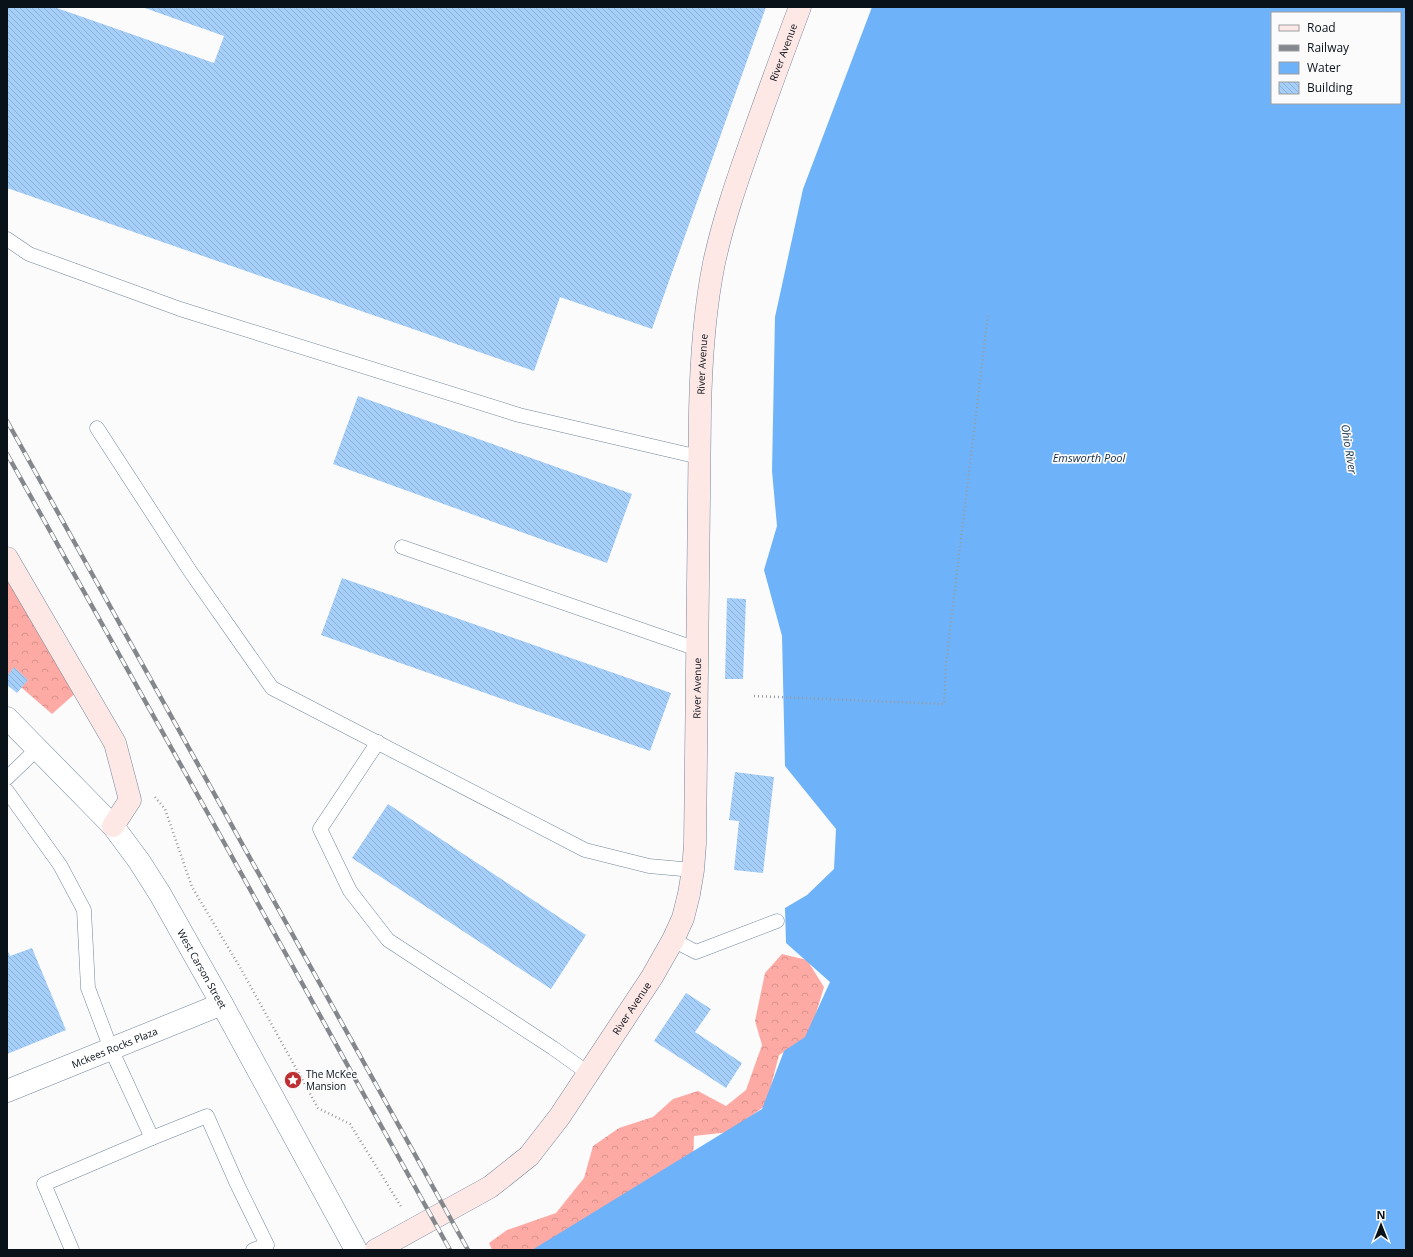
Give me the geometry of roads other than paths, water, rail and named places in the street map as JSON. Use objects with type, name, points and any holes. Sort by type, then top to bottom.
[{"type":"street","name":"River Avenue","points":[[376,1250],[451,1207],[490,1187],[529,1156],[560,1116],[652,977],[673,940],[683,918],[693,870],[696,802],[701,366],[707,306],[714,263],[721,233],[734,192],[800,7]]},
{"type":"street","points":[[7,558],[115,743],[130,800],[113,826]]},
{"type":"street","name":"West Carson Street","points":[[7,718],[113,826],[139,861],[160,894],[222,1004],[356,1250]]},
{"type":"street","name":"Mckees Rocks Plaza","points":[[7,1091],[222,1004]]},
{"type":"lane","points":[[7,239],[29,254],[180,310],[519,415],[699,457]]},
{"type":"lane","points":[[97,428],[190,571],[272,688],[584,850],[649,866],[693,870]]},
{"type":"lane","points":[[402,547],[697,649]]},
{"type":"lane","points":[[378,742],[320,829],[350,891],[388,940],[553,1048],[588,1073]]},
{"type":"lane","points":[[7,778],[37,749]]},
{"type":"lane","points":[[7,791],[60,865],[84,910],[88,988],[111,1049],[152,1138]]},
{"type":"lane","points":[[673,940],[696,952],[777,920]]},
{"type":"lane","points":[[72,1250],[44,1184],[207,1116],[237,1184],[267,1245],[253,1250]]},
{"type":"water","name":"Emsworth Pool","points":[[872,7],[1406,7],[1406,1250],[532,1250],[762,1109],[784,1051],[805,1037],[830,982],[786,943],[785,908],[807,895],[834,869],[836,829],[785,766],[782,636],[764,570],[777,526],[772,471],[775,317],[803,189]]},
{"type":"railway","points":[[7,421],[468,1250]]},
{"type":"railway","points":[[7,454],[450,1250]]},
{"type":"place","name":"The McKee Mansion","points":[[293,1080]]},
{"type":"water label","name":"Ohio River","points":[[1349,449]]}]
